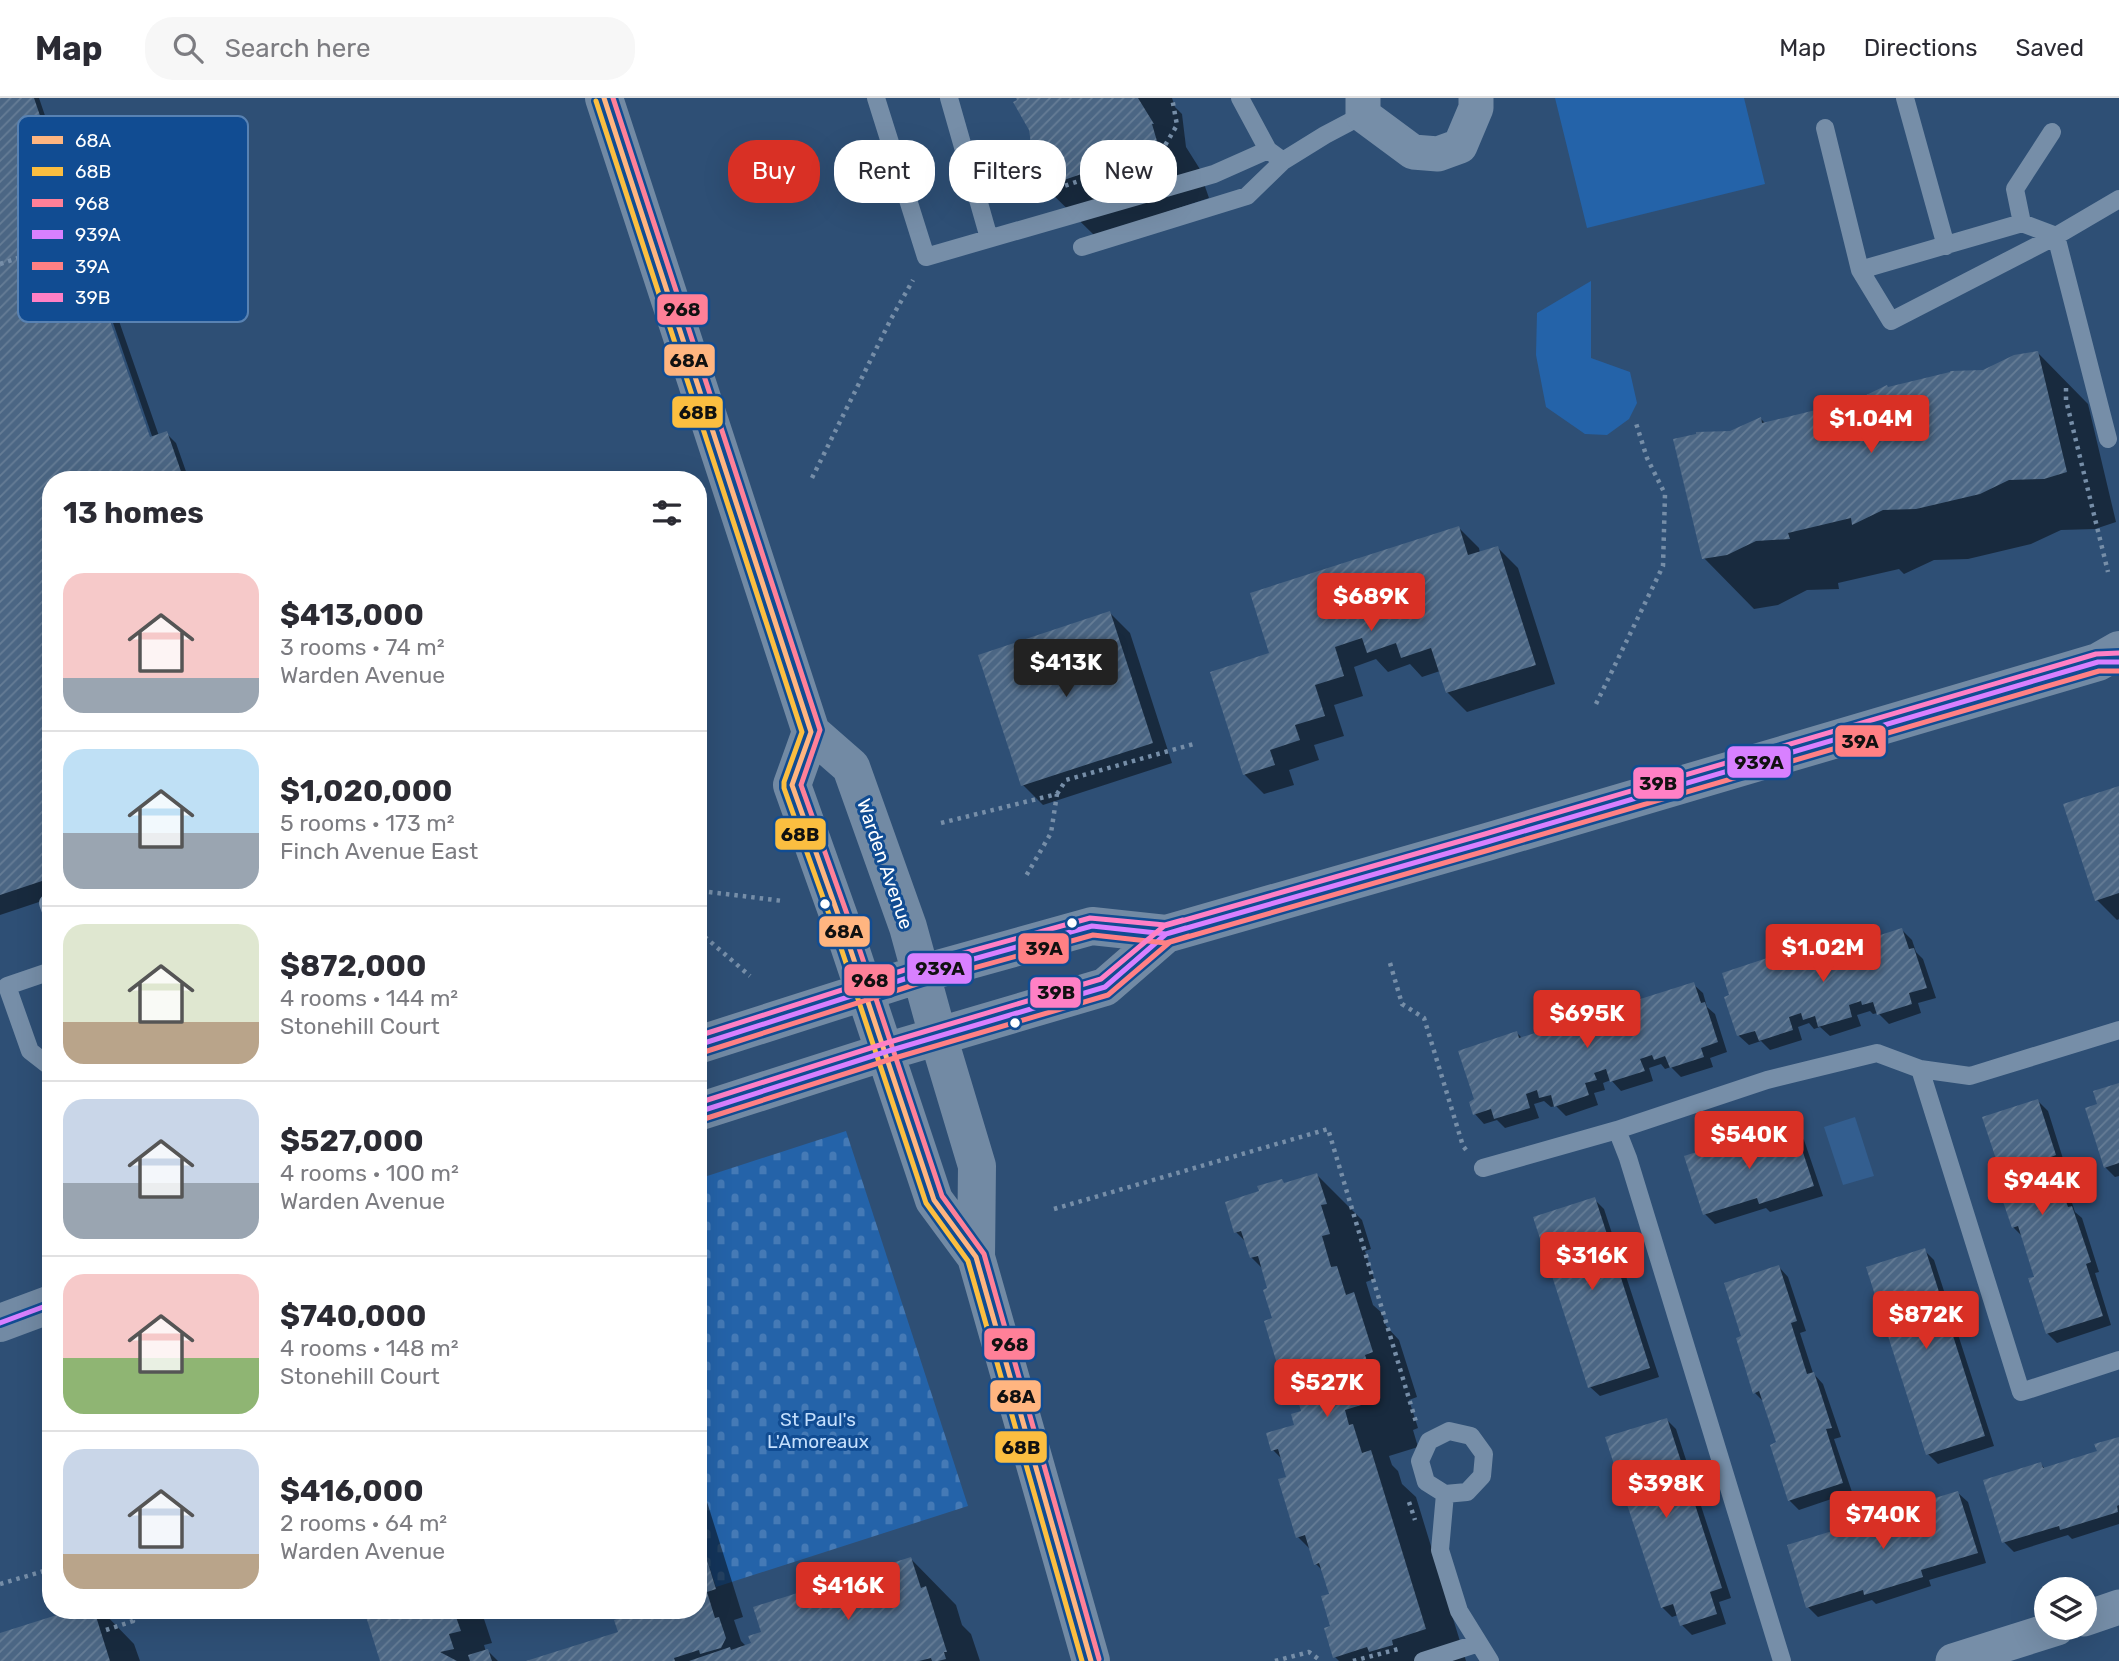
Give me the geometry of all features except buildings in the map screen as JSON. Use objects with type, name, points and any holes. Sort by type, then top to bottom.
[{"type":"main road","points":[[604,98],[811,732]]},
{"type":"main road","points":[[707,1042],[920,974],[1092,926],[1166,934],[2112,658]]},
{"type":"main road","name":"Warden Avenue","points":[[976,1257],[934,1200],[865,991],[792,785],[811,732],[851,767],[908,927],[937,1036],[977,1166],[976,1257],[1091,1661]]},
{"type":"main road","points":[[707,1109],[937,1036],[1105,987],[1166,934]]},
{"type":"main road","points":[[0,1323],[42,1307]]},
{"type":"street","points":[[1363,107],[1413,152],[1438,154],[1460,146],[1476,108],[1476,98]]},
{"type":"street","points":[[2097,1615],[2119,1607]]},
{"type":"street","points":[[1953,1661],[2034,1635]]},
{"type":"lane","points":[[876,98],[926,257],[1276,156],[1325,135],[1363,107]]},
{"type":"lane","points":[[949,98],[989,238]]},
{"type":"lane","points":[[1240,98],[1276,156]]},
{"type":"lane","points":[[1905,98],[1946,246]]},
{"type":"lane","points":[[1825,128],[1860,270],[1891,321],[2056,236],[2119,199]]},
{"type":"lane","points":[[2022,223],[2015,189],[2052,132]]},
{"type":"lane","points":[[1082,247],[1247,196],[1276,156]]},
{"type":"lane","points":[[1860,270],[2022,223],[2056,236]]},
{"type":"lane","points":[[2056,236],[2108,439]]},
{"type":"lane","points":[[42,974],[7,986],[30,1051],[42,1060]]},
{"type":"lane","points":[[1483,1168],[1617,1130],[1767,1080],[1877,1054],[1920,1069],[1970,1076],[2119,1030]]},
{"type":"lane","points":[[1920,1069],[2021,1392],[2119,1360]]},
{"type":"lane","points":[[1617,1130],[1632,1171],[1782,1661]]},
{"type":"lane","points":[[1445,1494],[1440,1550],[1459,1611],[1490,1661]]},
{"type":"lane","points":[[1423,1661],[1479,1643]]},
{"type":"path","points":[[1066,185],[1160,154],[1177,125],[1172,98]]},
{"type":"path","points":[[812,478],[891,319],[926,257]]},
{"type":"path","points":[[0,264],[18,258]]},
{"type":"path","points":[[2067,376],[2066,400],[2108,572]]},
{"type":"path","points":[[1596,704],[1663,566],[1665,494],[1647,458],[1636,421]]},
{"type":"path","points":[[1026,876],[1051,833],[1057,794],[1066,780],[1197,743]]},
{"type":"path","points":[[941,823],[1057,794]]},
{"type":"path","points":[[709,892],[783,901]]},
{"type":"path","points":[[707,939],[750,976]]},
{"type":"path","points":[[1390,963],[1402,1004],[1424,1018],[1463,1146],[1483,1168]]},
{"type":"path","points":[[1054,1209],[1328,1129],[1417,1424]]},
{"type":"path","points":[[1406,1491],[1418,1530]]},
{"type":"path","points":[[0,1584],[42,1572]]},
{"type":"path","points":[[106,1630],[132,1619]]},
{"type":"path","points":[[1275,1661],[1309,1652],[1321,1661]]},
{"type":"green space","points":[[1555,98],[1744,98],[1765,184],[1587,228]]},
{"type":"green space","points":[[1591,281],[1591,358],[1630,372],[1637,403],[1629,419],[1607,435],[1585,434],[1546,407],[1536,355],[1537,313]]},
{"type":"green space","name":"St Paul's L'Amoreaux","points":[[846,1131],[968,1506],[716,1587],[707,1560],[707,1176]]},
{"type":"shaded area","points":[[1855,1117],[1874,1176],[1843,1185],[1824,1127]]},
{"type":"transit line","name":"68A","points":[[604,98],[811,732],[792,785],[849,945],[934,1200],[976,1257],[1091,1661]]},
{"type":"transit line","name":"968","points":[[613,98],[820,730],[801,785],[942,1196],[984,1254],[1099,1659]]},
{"type":"transit line","name":"68B","points":[[596,101],[802,732],[784,788],[841,948],[926,1203],[968,1261],[1082,1661]]},
{"type":"transit line","name":"39B","points":[[707,1100],[1101,979],[1164,926],[2096,654],[2119,653]]},
{"type":"transit line","name":"939A","points":[[707,1109],[885,1052],[1105,987],[1166,934],[2098,662],[2119,662]]},
{"type":"transit line","name":"39A","points":[[707,1118],[888,1060],[1108,995],[1170,942],[2099,671],[2119,671]]},
{"type":"transit line","name":"39B","points":[[707,1033],[917,966],[1090,918],[1165,925],[1183,920]]},
{"type":"transit line","name":"939A","points":[[707,1042],[920,974],[1092,926],[1166,934],[1186,928]]},
{"type":"transit line","name":"39A","points":[[707,1051],[923,982],[1093,935],[1166,943],[1189,936]]},
{"type":"transit line","name":"939A","points":[[0,1323],[42,1307]]}]
